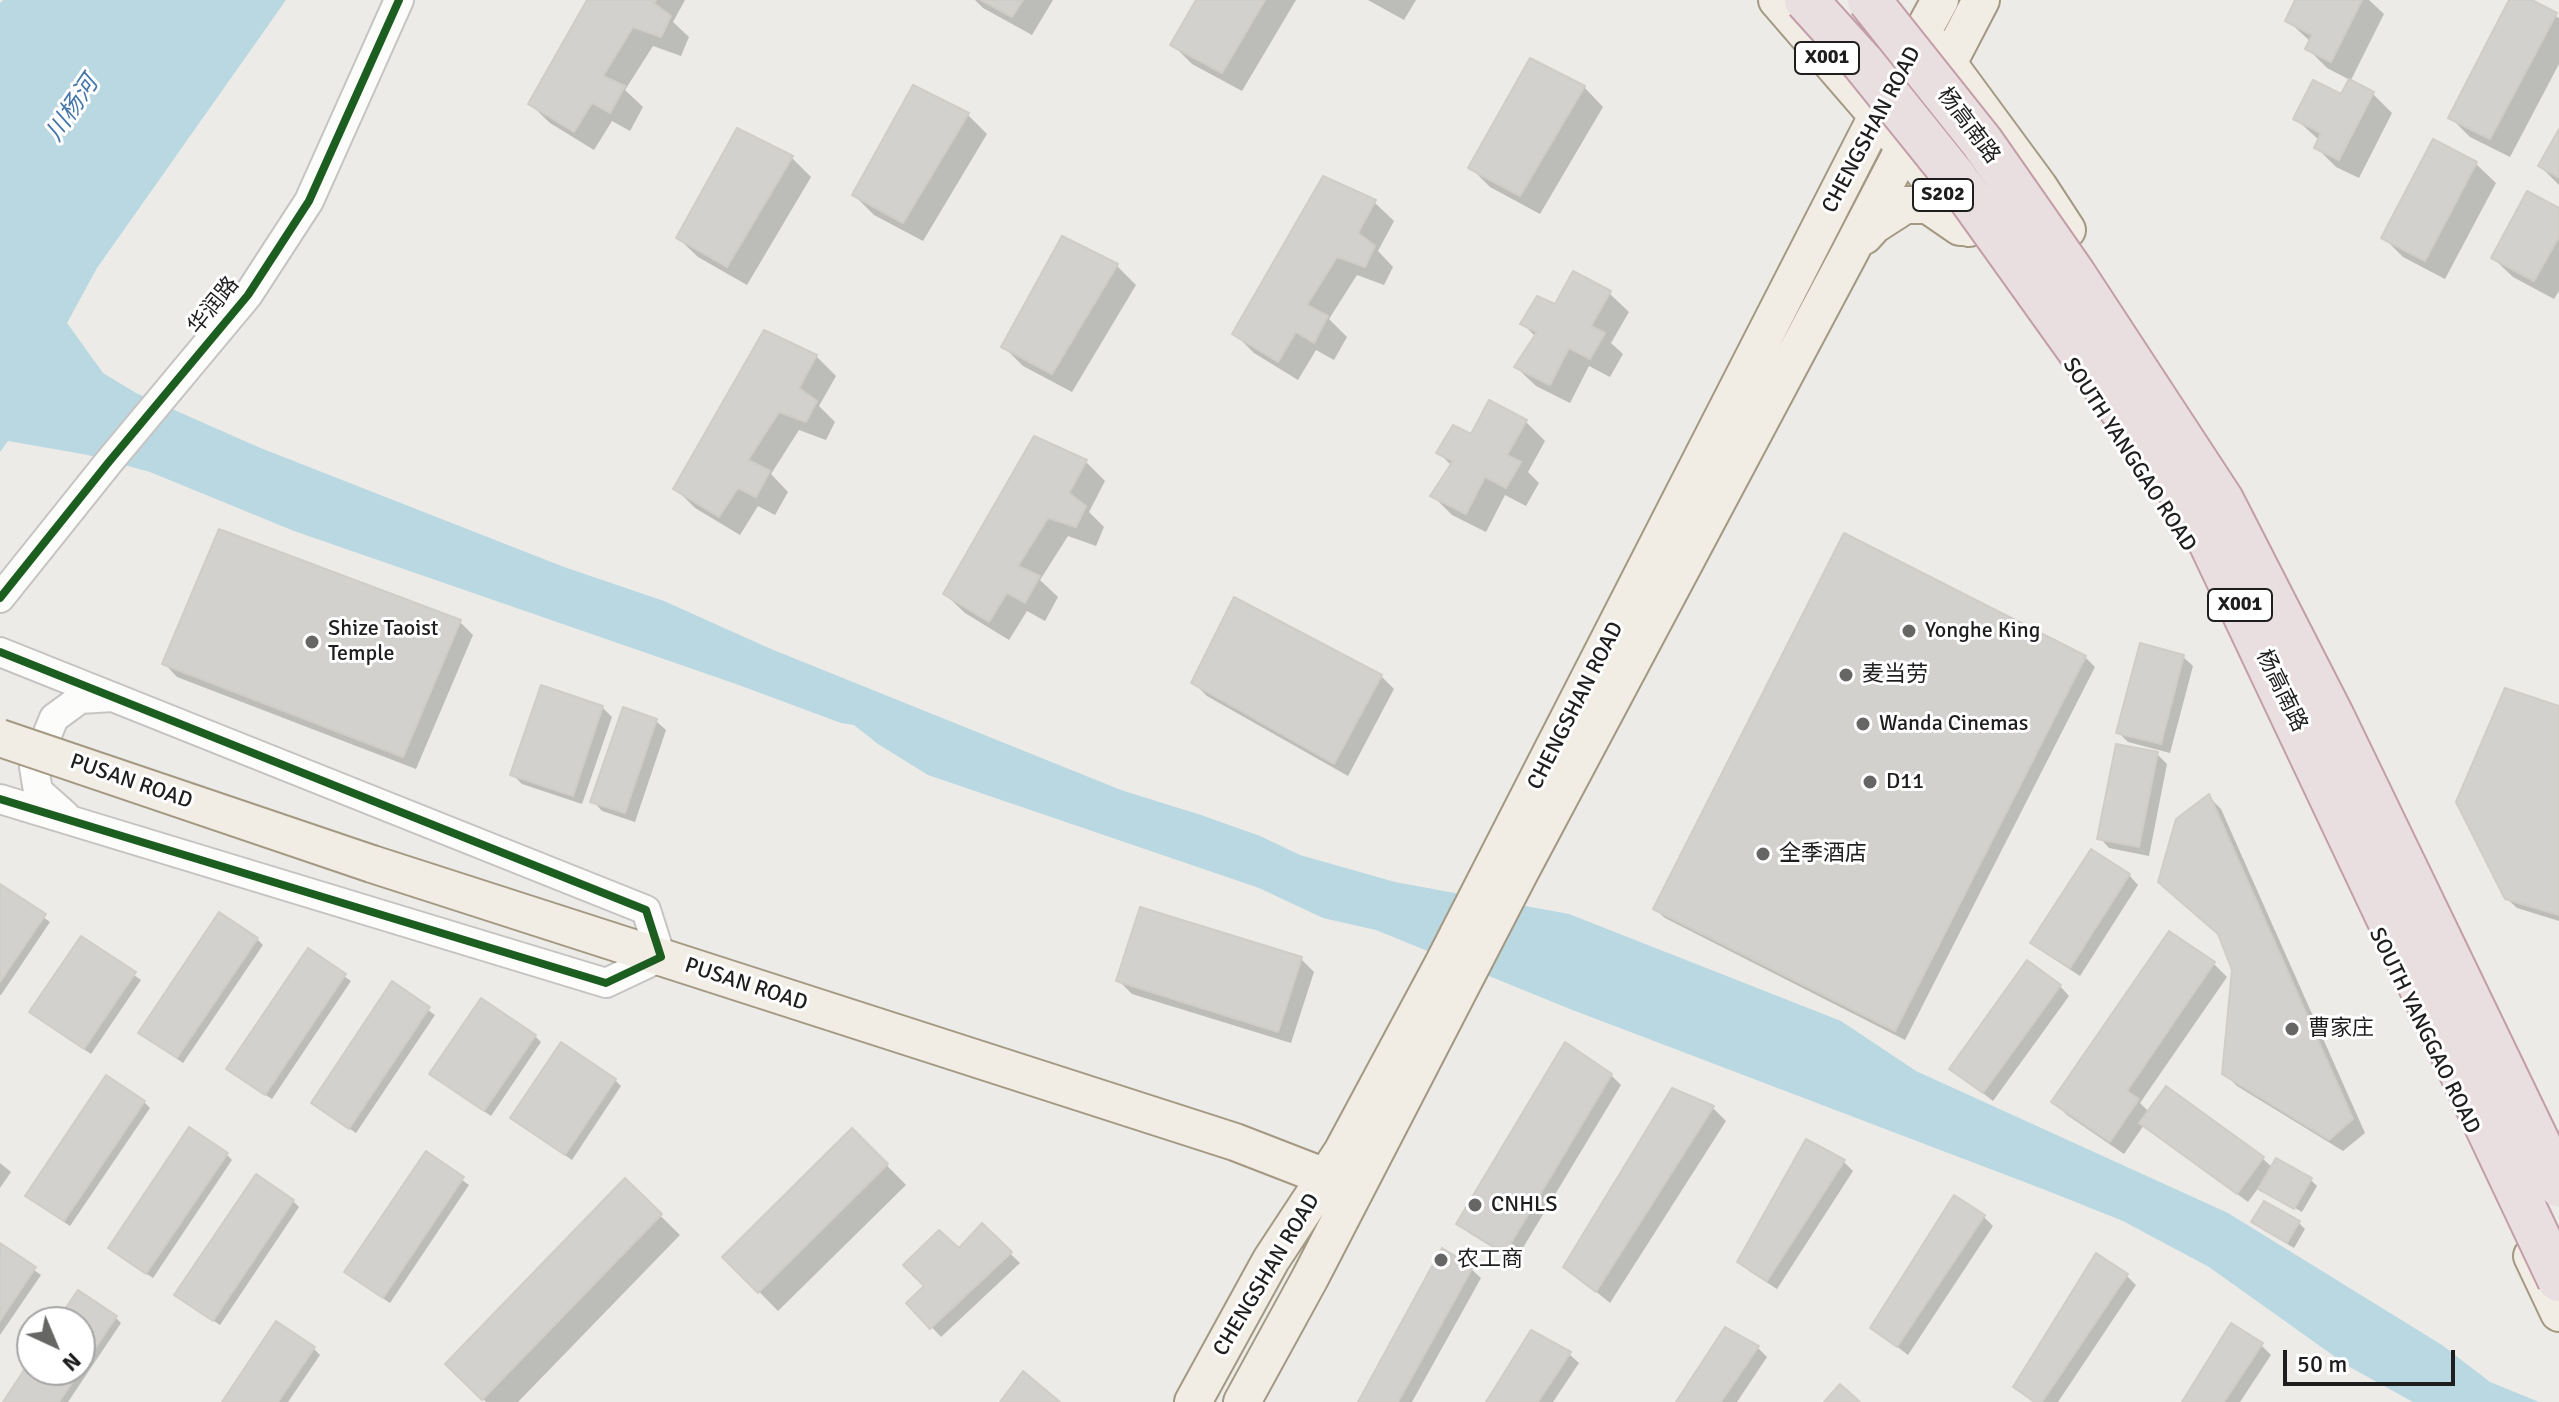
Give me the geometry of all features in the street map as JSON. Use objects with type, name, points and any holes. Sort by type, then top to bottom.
[{"type":"highway","name":"杨高南路","points":[[1806,0],[1863,63],[1954,176],[2198,517],[2559,1280]]},
{"type":"highway","name":"杨高南路","points":[[1869,0],[1982,142],[2074,274],[2222,500],[2332,715],[2559,1185]]},
{"type":"main road","name":"SOUTH YANGGAO ROAD","points":[[1777,0],[1905,148],[2016,284],[2180,528],[2559,1313]]},
{"type":"main road","points":[[1893,0],[1949,63]]},
{"type":"main road","name":"CHENGSHAN ROAD","points":[[1242,1402],[1310,1278],[1340,1183],[1342,1152],[1456,968],[1508,868],[1877,116],[1940,0]]},
{"type":"main road","name":"CHENGSHAN ROAD","points":[[1508,868],[1850,252],[1981,0]]},
{"type":"main road","name":"X001","points":[[1949,63],[2039,187],[2236,486],[2559,1155]]},
{"type":"main road","points":[[1850,252],[1874,225],[1905,205],[1928,205],[1981,242]]},
{"type":"main road","name":"PUSAN ROAD","points":[[0,738],[372,864],[1235,1142],[1340,1183]]},
{"type":"main road","name":"CHENGSHAN ROAD","points":[[1193,1402],[1271,1260],[1340,1183]]},
{"type":"street","name":"华润路","points":[[0,598],[248,295],[309,201],[399,0]]},
{"type":"street","points":[[0,652],[646,910],[661,957],[606,983],[0,799]]},
{"type":"street","points":[[71,821],[38,791],[34,767],[54,718],[80,699],[114,697]]},
{"type":"water","name":"川杨河","points":[[3,0],[286,0],[97,268],[67,323],[103,373],[136,393],[258,447],[564,567],[664,601],[771,649],[1121,790],[1260,836],[1300,855],[1395,882],[1569,914],[1841,1021],[1916,1071],[2228,1213],[2442,1345],[2490,1382],[2539,1402],[2413,1402],[2348,1366],[2209,1267],[2123,1221],[2048,1191],[1570,1009],[1376,930],[1323,918],[1259,888],[928,775],[854,725],[294,531],[150,472],[88,455],[8,441],[0,452],[0,3]]},
{"type":"building","points":[[587,0],[656,0],[654,3],[671,16],[661,37],[633,27],[603,76],[625,86],[610,113],[592,103],[574,132],[528,104]]},
{"type":"building","points":[[981,0],[1023,0],[1012,17]]},
{"type":"building","points":[[1196,0],[1265,0],[1222,73],[1170,45]]},
{"type":"building","points":[[2295,0],[2362,0],[2331,62],[2305,49],[2312,35],[2285,21]]},
{"type":"building","points":[[2509,0],[2532,0],[2557,13],[2490,139],[2448,118]]},
{"type":"building","points":[[1530,58],[1585,86],[1520,196],[1468,168]]},
{"type":"building","points":[[2349,79],[2374,92],[2339,160],[2314,148],[2321,133],[2293,119],[2313,80],[2341,94]]},
{"type":"building","points":[[913,85],[969,113],[903,223],[852,195]]},
{"type":"building","points":[[737,128],[793,156],[727,267],[676,238]]},
{"type":"building","points":[[2559,129],[2559,178],[2538,166]]},
{"type":"building","points":[[2433,139],[2477,162],[2425,261],[2381,238]]},
{"type":"building","points":[[1323,176],[1376,200],[1358,233],[1375,246],[1365,267],[1337,257],[1307,305],[1328,316],[1314,343],[1296,332],[1278,362],[1232,334]]},
{"type":"building","points":[[2527,191],[2559,208],[2559,237],[2534,281],[2491,258]]},
{"type":"building","points":[[1062,236],[1118,264],[1052,374],[1001,347]]},
{"type":"building","points":[[1573,271],[1611,291],[1591,326],[1605,333],[1590,359],[1569,348],[1550,385],[1514,367],[1537,332],[1520,324],[1537,296],[1555,304]]},
{"type":"building","points":[[764,330],[817,355],[799,388],[817,401],[806,422],[779,412],[748,460],[770,471],[756,497],[738,488],[719,517],[673,489]]},
{"type":"building","points":[[1489,400],[1527,420],[1507,455],[1521,462],[1506,488],[1485,477],[1466,514],[1430,496],[1453,461],[1436,453],[1453,425],[1471,434]]},
{"type":"building","points":[[1034,436],[1087,460],[1069,493],[1086,506],[1076,527],[1048,518],[1018,566],[1040,576],[1025,603],[1007,593],[989,622],[943,594]]},
{"type":"building","name":"Shize Taoist Temple","points":[[219,529],[461,620],[403,757],[162,664]]},
{"type":"building","name":"D11","points":[[1844,533],[2086,656],[1895,1031],[1653,909]]},
{"type":"building","points":[[1234,597],[1382,675],[1334,764],[1191,683]]},
{"type":"building","points":[[2140,643],[2184,655],[2161,744],[2116,733]]},
{"type":"building","points":[[541,685],[603,706],[573,796],[510,775]]},
{"type":"building","points":[[2505,688],[2559,706],[2559,915],[2505,899],[2456,802]]},
{"type":"building","points":[[623,707],[657,719],[625,813],[590,802]]},
{"type":"building","points":[[2116,744],[2158,752],[2139,847],[2097,839]]},
{"type":"building","points":[[2209,794],[2353,1119],[2329,1140],[2222,1074],[2232,970],[2218,934],[2158,882],[2176,819]]},
{"type":"building","points":[[2091,849],[2130,874],[2070,968],[2030,943]]},
{"type":"building","points":[[0,884],[46,914],[0,982]]},
{"type":"building","points":[[1140,907],[1302,957],[1278,1032],[1116,981]]},
{"type":"building","points":[[219,912],[258,938],[177,1058],[138,1033]]},
{"type":"building","points":[[2169,931],[2215,962],[2127,1091],[2139,1099],[2110,1142],[2051,1102]]},
{"type":"building","points":[[81,936],[136,972],[84,1049],[29,1012]]},
{"type":"building","points":[[308,948],[346,974],[265,1095],[226,1069]]},
{"type":"building","points":[[2027,960],[2061,985],[1983,1093],[1949,1069]]},
{"type":"building","points":[[392,981],[430,1007],[349,1129],[311,1103]]},
{"type":"building","points":[[481,998],[536,1035],[484,1111],[429,1074]]},
{"type":"building","points":[[561,1042],[616,1079],[565,1155],[510,1118]]},
{"type":"building","points":[[1565,1042],[1612,1074],[1505,1253],[1456,1224]]},
{"type":"building","points":[[106,1075],[145,1101],[64,1221],[25,1196]]},
{"type":"building","points":[[2166,1086],[2264,1157],[2237,1194],[2139,1123]]},
{"type":"building","points":[[1672,1088],[1714,1106],[1596,1292],[1563,1267]]},
{"type":"building","points":[[189,1127],[228,1153],[146,1274],[108,1248]]},
{"type":"building","points":[[852,1128],[888,1164],[758,1293],[722,1257]]},
{"type":"building","points":[[1806,1139],[1845,1160],[1767,1281],[1737,1262]]},
{"type":"building","points":[[426,1151],[464,1177],[383,1298],[344,1272]]},
{"type":"building","points":[[2276,1158],[2312,1178],[2294,1209],[2258,1189]]},
{"type":"building","points":[[256,1174],[294,1200],[213,1321],[174,1295]]},
{"type":"building","points":[[625,1178],[662,1214],[482,1400],[445,1364]]},
{"type":"building","points":[[1954,1195],[1985,1215],[1897,1347],[1870,1328]]},
{"type":"building","points":[[2264,1201],[2300,1221],[2287,1243],[2251,1222]]},
{"type":"building","points":[[982,1223],[1012,1252],[930,1329],[906,1303],[924,1286],[903,1265],[939,1230],[959,1248]]},
{"type":"building","points":[[0,1243],[36,1267],[0,1321]]},
{"type":"building","points":[[1442,1248],[1473,1267],[1398,1402],[1358,1402]]},
{"type":"building","points":[[2096,1253],[2128,1274],[2042,1402],[2035,1402],[2013,1387]]},
{"type":"building","points":[[78,1290],[117,1316],[96,1347],[96,1306],[67,1306]]},
{"type":"building","points":[[276,1321],[315,1347],[278,1402],[222,1402]]},
{"type":"building","points":[[2231,1323],[2263,1343],[2224,1402],[2182,1402]]},
{"type":"building","points":[[1725,1327],[1759,1346],[1721,1402],[1676,1402]]},
{"type":"building","points":[[1531,1330],[1571,1352],[1538,1402],[1486,1402]]},
{"type":"building","points":[[1023,1371],[1060,1402],[1000,1402]]},
{"type":"building","points":[[16,1382],[16,1386],[70,1386],[59,1402],[3,1402]]},
{"type":"building","points":[[1840,1384],[1860,1402],[1824,1402]]},
{"type":"cycle path","points":[[0,598],[248,295],[309,201],[399,0]]},
{"type":"cycle path","points":[[0,652],[646,910],[661,957],[606,983],[0,799]]},
{"type":"place","name":"Yonghe King","points":[[1909,631]]},
{"type":"place","name":"Shize Taoist Temple","points":[[312,642]]},
{"type":"place","name":"麦当劳","points":[[1846,675]]},
{"type":"place","name":"Wanda Cinemas","points":[[1863,724]]},
{"type":"place","name":"D11","points":[[1870,782]]},
{"type":"place","name":"全季酒店","points":[[1763,854]]},
{"type":"place","name":"曹家庄","points":[[2292,1029]]},
{"type":"place","name":"CNHLS","points":[[1475,1205]]},
{"type":"place","name":"农工商","points":[[1441,1260]]}]
